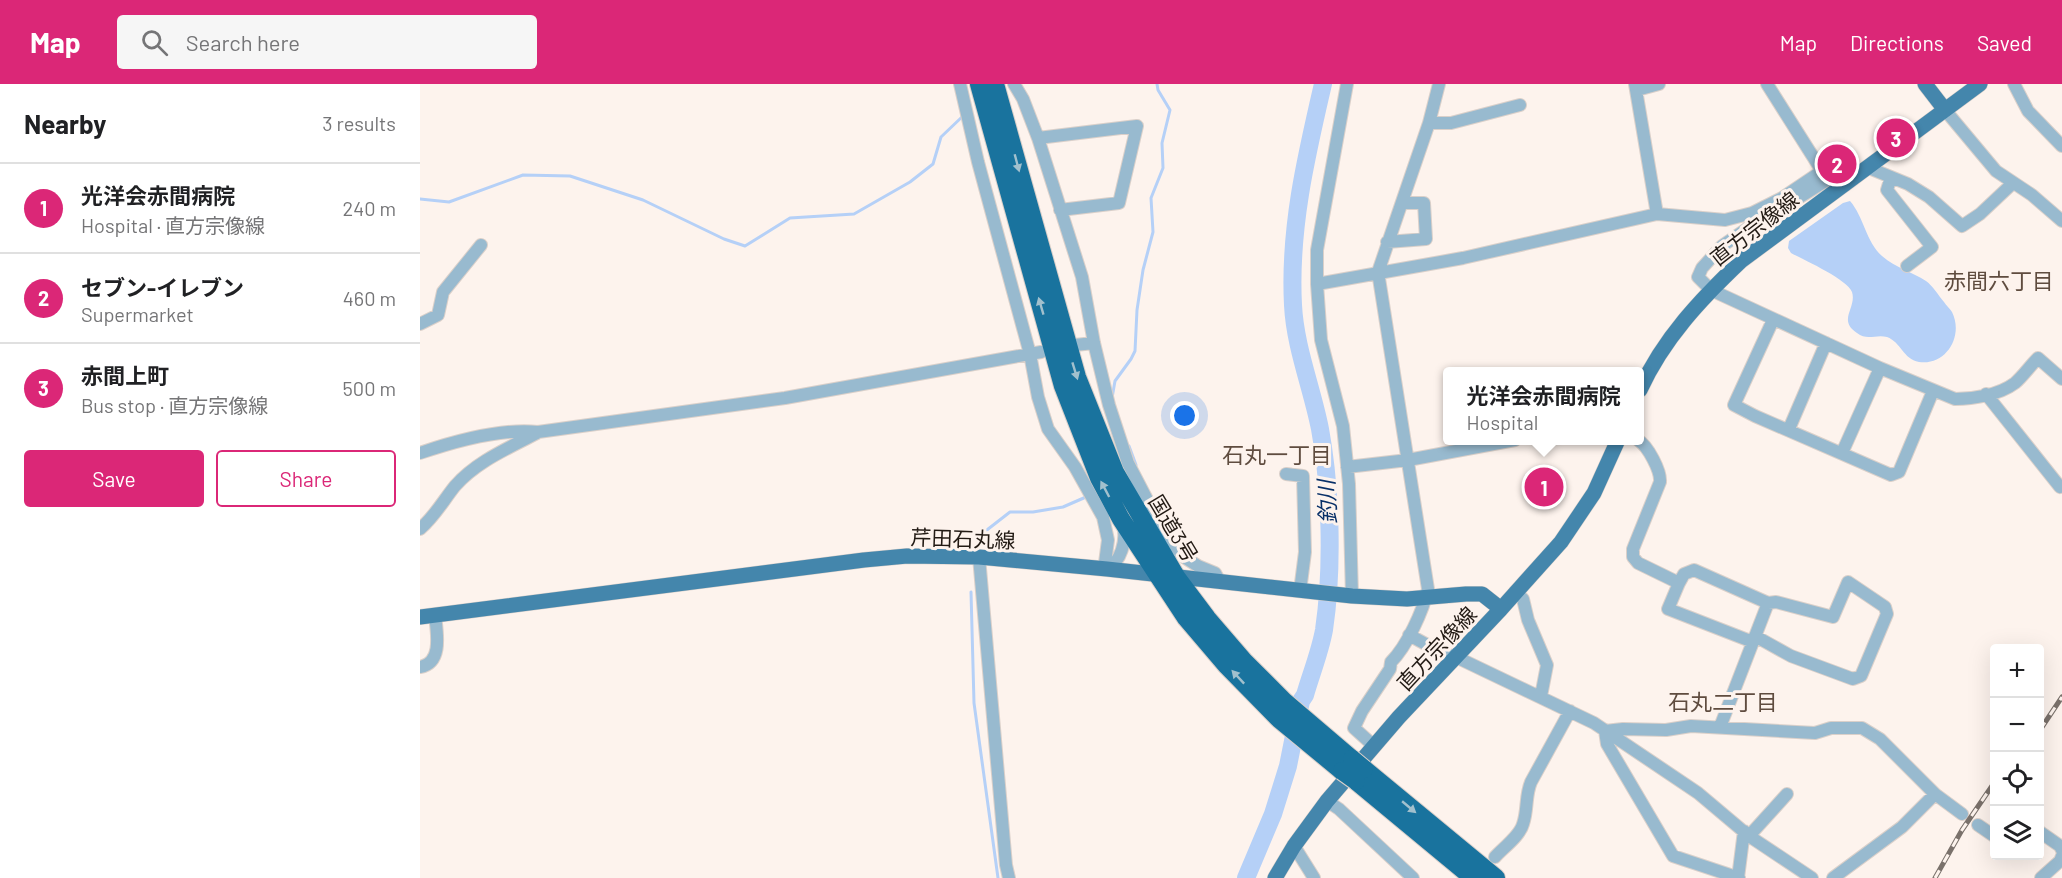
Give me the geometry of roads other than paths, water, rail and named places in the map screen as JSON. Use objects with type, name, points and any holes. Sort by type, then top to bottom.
[{"type":"highway","name":"国道3号","points":[[979,84],[994,108],[1077,377],[1114,472],[1177,578],[1281,710]]},
{"type":"highway","name":"国道3号","points":[[995,84],[994,108],[1063,386],[1099,478],[1121,519],[1186,618],[1252,693],[1281,710],[1354,770],[1496,878]]},
{"type":"highway","name":"国道3号","points":[[1354,770],[1473,878]]},
{"type":"main road","points":[[1925,84],[1944,110]]},
{"type":"main road","name":"直方宗像線","points":[[1644,383],[1671,338],[1711,290],[1741,261],[1980,84]]},
{"type":"main road","name":"直方宗像線","points":[[1275,878],[1294,846],[1374,746],[1561,542],[1594,493],[1615,445]]},
{"type":"main road","name":"芹田石丸線","points":[[428,616],[907,556],[979,557],[1350,596],[1407,599],[1482,594],[1501,609]]},
{"type":"street","points":[[960,84],[981,172],[1036,353],[1038,397],[1048,429],[1075,467],[1102,517],[1108,540],[1105,563],[1107,569],[1113,566],[1125,540],[1121,519]]},
{"type":"street","points":[[1014,84],[1023,99],[1038,138],[1083,277],[1094,342],[1109,405],[1128,463],[1166,536],[1184,557],[1215,573],[1220,582]]},
{"type":"street","points":[[1347,84],[1317,250],[1317,284],[1321,340],[1342,426],[1347,467],[1350,596]]},
{"type":"street","points":[[1374,746],[1354,728],[1362,711],[1390,669],[1390,662],[1399,654],[1426,598],[1428,589],[1378,272],[1429,123],[1439,84]]},
{"type":"street","points":[[1657,213],[1636,87],[1659,84]]},
{"type":"street","points":[[1317,284],[1463,258],[1657,213],[1725,220],[1752,213],[1782,198],[1822,171],[1767,84]]},
{"type":"street","points":[[2014,84],[2028,111],[2062,146]]},
{"type":"street","points":[[1429,123],[1451,123],[1520,105]]},
{"type":"street","points":[[1944,110],[1996,171],[2032,195],[2062,221]]},
{"type":"street","points":[[1038,138],[1137,126],[1119,203],[1060,210]]},
{"type":"street","points":[[1869,168],[1908,184],[1929,197],[1962,226],[1980,214],[2013,183]]},
{"type":"street","points":[[1782,198],[1792,202],[1835,175],[1845,185]]},
{"type":"street","points":[[1891,177],[1887,190],[1932,247],[1907,266]]},
{"type":"street","points":[[1387,242],[1426,239],[1424,203],[1402,203]]},
{"type":"street","points":[[1752,213],[1751,226],[1722,246],[1702,268],[1698,277],[1711,290],[1933,392],[1954,399],[1993,394],[2014,383],[2038,358],[2062,379]]},
{"type":"street","points":[[420,324],[438,315],[443,292],[481,245]]},
{"type":"street","points":[[1773,320],[1734,405],[1891,475],[1899,472],[1933,392]]},
{"type":"street","points":[[1075,345],[1094,342]]},
{"type":"street","points":[[1789,429],[1826,343]]},
{"type":"street","points":[[420,453],[458,440],[526,431],[538,432],[785,398],[1036,353]]},
{"type":"street","points":[[1842,453],[1880,368]]},
{"type":"street","points":[[1986,394],[2062,488]]},
{"type":"street","points":[[420,529],[430,520],[456,486],[472,471],[496,454],[538,432]]},
{"type":"street","points":[[1644,444],[1661,474],[1660,482],[1633,549],[1633,557],[1638,563],[1679,583]]},
{"type":"street","points":[[1347,467],[1408,460],[1492,445]]},
{"type":"street","points":[[1286,474],[1303,476],[1305,552],[1300,591]]},
{"type":"street","points":[[979,557],[1008,878]]},
{"type":"street","points":[[1694,570],[1768,603],[1776,602],[1833,617],[1848,582],[1885,607],[1887,614],[1861,676],[1853,679],[1791,656],[1754,639],[1668,609],[1684,574],[1694,570]]},
{"type":"street","points":[[1515,592],[1523,599],[1528,620],[1547,665],[1541,696]]},
{"type":"street","points":[[1720,728],[1768,603]]},
{"type":"street","points":[[420,667],[429,665],[434,660],[438,642],[428,616]]},
{"type":"street","points":[[1409,635],[1444,654],[1456,657],[1541,696],[1594,723],[1698,793],[1747,833],[1812,878]]},
{"type":"street","points":[[1495,857],[1521,830],[1524,824],[1527,792],[1531,782],[1570,711]]},
{"type":"street","points":[[1605,731],[1666,730],[1691,726],[1815,733],[1831,728],[1862,728],[1880,739],[1935,794],[1962,814]]},
{"type":"street","points":[[1605,731],[1607,744],[1673,856],[1739,878],[1747,833],[1788,794]]},
{"type":"street","points":[[1833,878],[1902,827],[1935,794]]},
{"type":"street","points":[[1328,801],[1413,878]]},
{"type":"street","points":[[1978,825],[1990,833]]},
{"type":"street","points":[[2044,835],[2062,850]]},
{"type":"street","points":[[1294,846],[1314,878]]},
{"type":"street","points":[[2042,878],[2060,861],[2062,856]]},
{"type":"water","points":[[1850,201],[1882,256],[1929,283],[1952,312],[1956,330],[1954,339],[1950,348],[1937,359],[1919,362],[1909,358],[1892,339],[1883,336],[1864,337],[1857,333],[1848,323],[1853,298],[1848,287],[1834,276],[1791,253],[1788,248],[1789,241],[1843,203]]},
{"type":"waterway","points":[[1112,398],[1115,381],[1135,351],[1137,310],[1143,270],[1153,232],[1151,198],[1163,168],[1162,143],[1170,110],[1157,84]]},
{"type":"waterway","name":"釣川","points":[[1246,878],[1273,814],[1288,766],[1301,701],[1318,655],[1327,606],[1330,555],[1327,477],[1317,414],[1294,321],[1292,277],[1300,193],[1323,84]]},
{"type":"waterway","points":[[420,199],[449,202],[523,175],[570,176],[643,200],[724,239],[745,246],[790,218],[854,214],[910,182],[933,164],[941,137],[963,116]]},
{"type":"waterway","points":[[1129,446],[1135,468]]},
{"type":"waterway","points":[[978,550],[983,533],[1010,512],[1033,512],[1063,507],[1086,497]]},
{"type":"waterway","points":[[971,592],[974,703],[998,878]]},
{"type":"railway","points":[[2044,724],[2062,697]]},
{"type":"railway","points":[[1935,878],[1962,830],[1990,789]]},
{"type":"place","name":"赤間上町","points":[[1896,138]]},
{"type":"place","name":"セブン-イレブン","points":[[1837,164]]},
{"type":"place","name":"光洋会赤間病院","points":[[1544,487]]},
{"type":"district","name":"赤間六丁目","points":[[1999,280]]},
{"type":"district","name":"石丸一丁目","points":[[1277,454]]},
{"type":"district","name":"石丸二丁目","points":[[1723,701]]}]
